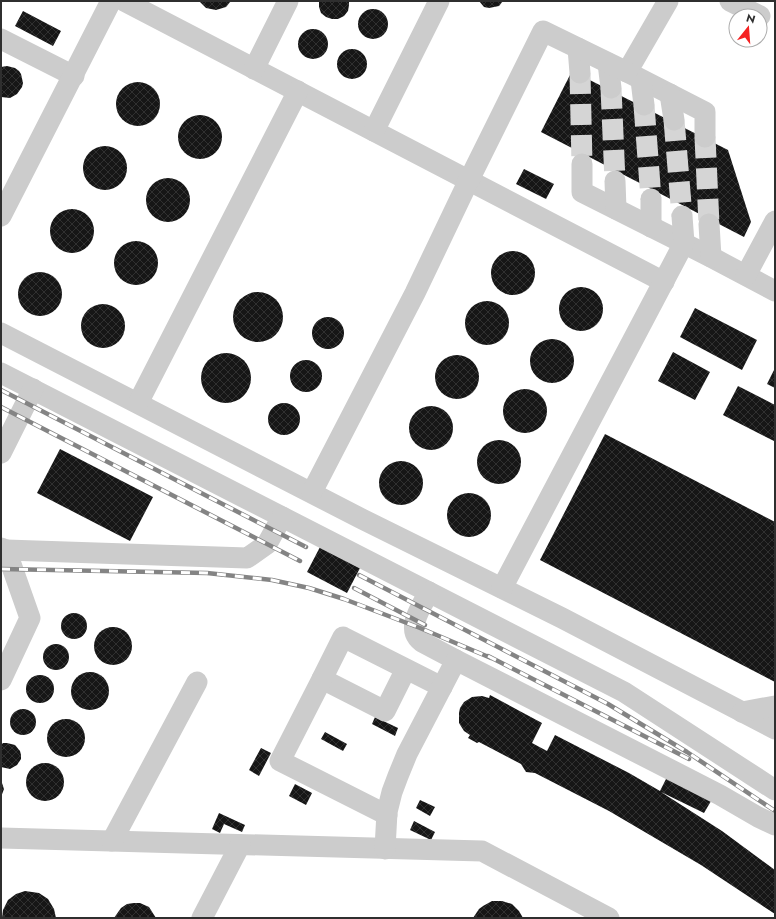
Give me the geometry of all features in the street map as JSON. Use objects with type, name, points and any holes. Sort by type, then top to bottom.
[{"type":"lane","points":[[1,216],[74,76],[111,1]]},
{"type":"lane","points":[[124,1],[664,282]]},
{"type":"lane","points":[[254,69],[288,1]]},
{"type":"lane","points":[[374,131],[439,1]]},
{"type":"lane","points":[[611,88],[625,72],[668,1]]},
{"type":"lane","points":[[730,1],[744,8]]},
{"type":"lane","points":[[312,492],[415,293],[543,31],[705,112],[705,136]]},
{"type":"lane","points":[[1,39],[74,76]]},
{"type":"lane","points":[[578,48],[580,73]]},
{"type":"lane","points":[[625,72],[644,105]]},
{"type":"lane","points":[[138,403],[298,91]]},
{"type":"lane","points":[[670,94],[674,120]]},
{"type":"lane","points":[[582,164],[582,192],[775,291]]},
{"type":"lane","points":[[615,181],[616,209]]},
{"type":"lane","points":[[651,199],[651,227]]},
{"type":"lane","points":[[502,588],[684,243],[682,216]]},
{"type":"lane","points":[[746,276],[775,221]]},
{"type":"lane","points":[[709,224],[711,257]]},
{"type":"lane","points":[[1,333],[362,519],[569,621],[775,729]]},
{"type":"lane","points":[[1,373],[624,692],[775,790]]},
{"type":"lane","points":[[1,453],[33,389]]},
{"type":"lane","points":[[1,680],[30,618],[4,549],[248,558],[267,544],[282,517]]},
{"type":"lane","points":[[429,592],[416,620],[414,632],[419,640],[713,791],[775,825]]},
{"type":"lane","points":[[387,815],[280,761],[343,637],[442,687]]},
{"type":"lane","points":[[385,849],[387,815],[392,792],[404,762],[456,660]]},
{"type":"lane","points":[[322,679],[385,711],[406,669]]},
{"type":"lane","points":[[112,841],[197,682]]},
{"type":"lane","points":[[742,712],[775,706]]},
{"type":"lane","points":[[1,838],[482,851],[610,918]]},
{"type":"lane","points":[[202,918],[240,845]]},
{"type":"building","points":[[199,1],[231,1],[226,7],[216,10],[206,8]]},
{"type":"building","points":[[319,1],[349,1],[348,11],[344,16],[338,19],[326,17],[321,13]]},
{"type":"building","points":[[479,1],[503,1],[499,6],[489,8],[484,7]]},
{"type":"building","points":[[373,9],[384,13],[388,24],[384,35],[373,39],[362,35],[358,24],[362,13]]},
{"type":"building","points":[[23,11],[61,31],[53,46],[15,26]]},
{"type":"building","points":[[313,29],[324,33],[328,44],[324,55],[313,59],[302,55],[298,44],[302,33]]},
{"type":"building","points":[[352,49],[363,53],[367,64],[363,75],[352,79],[341,75],[337,64],[341,53]]},
{"type":"building","points":[[7,66],[15,68],[19,71],[23,83],[17,94],[10,98],[1,97],[1,67]]},
{"type":"building","points":[[572,71],[728,150],[751,222],[744,237],[541,132]]},
{"type":"building","points":[[138,82],[150,86],[156,92],[160,104],[156,116],[150,122],[138,126],[126,122],[120,116],[116,104],[120,92],[126,86]]},
{"type":"building","points":[[200,115],[212,119],[218,125],[222,137],[218,149],[212,155],[200,159],[188,155],[182,149],[178,137],[182,125],[188,119]]},
{"type":"building","points":[[105,146],[117,150],[123,156],[127,168],[123,180],[117,186],[105,190],[93,186],[87,180],[83,168],[87,156],[93,150]]},
{"type":"building","points":[[524,169],[554,184],[546,199],[516,184]]},
{"type":"building","points":[[164,178],[172,178],[184,184],[190,196],[190,204],[184,216],[172,222],[164,222],[152,216],[146,204],[146,196],[152,184]]},
{"type":"building","points":[[72,209],[84,213],[90,219],[94,231],[90,243],[84,249],[72,253],[60,249],[54,243],[50,231],[54,219],[60,213]]},
{"type":"building","points":[[136,241],[148,245],[154,251],[158,263],[154,275],[148,281],[136,285],[124,281],[118,275],[114,263],[118,251],[124,245]]},
{"type":"building","points":[[509,251],[517,251],[522,252],[529,257],[534,264],[534,282],[529,289],[522,294],[509,295],[501,292],[494,285],[491,277],[491,269],[494,261],[501,254]]},
{"type":"building","points":[[40,272],[52,276],[58,282],[62,294],[58,306],[52,312],[40,316],[28,312],[22,306],[18,294],[22,282],[28,276]]},
{"type":"building","points":[[577,287],[585,287],[590,288],[597,293],[602,300],[602,318],[597,325],[590,330],[577,331],[569,328],[562,321],[559,313],[559,305],[562,297],[569,290]]},
{"type":"building","points":[[253,292],[263,292],[276,299],[283,312],[283,322],[276,335],[263,342],[253,342],[244,338],[237,331],[233,322],[233,312],[237,303],[244,296]]},
{"type":"building","points":[[483,301],[491,301],[496,302],[503,307],[508,314],[508,332],[503,339],[496,344],[483,345],[475,342],[468,335],[465,327],[465,319],[468,311],[475,304]]},
{"type":"building","points":[[103,304],[115,308],[121,314],[125,326],[121,338],[115,344],[103,348],[91,344],[85,338],[81,326],[85,314],[91,308]]},
{"type":"building","points":[[695,308],[757,340],[742,370],[680,337]]},
{"type":"building","points":[[328,317],[337,320],[341,324],[344,333],[341,342],[337,346],[328,349],[319,346],[315,342],[312,333],[315,324],[319,320]]},
{"type":"building","points":[[548,339],[556,339],[561,340],[568,345],[573,352],[573,370],[568,377],[561,382],[548,383],[540,380],[533,373],[530,365],[530,357],[533,349],[540,342]]},
{"type":"building","points":[[673,352],[710,372],[695,400],[658,381]]},
{"type":"building","points":[[221,353],[231,353],[244,360],[251,373],[251,383],[244,396],[231,403],[221,403],[212,399],[205,392],[201,383],[201,373],[205,364],[212,357]]},
{"type":"building","points":[[453,355],[461,355],[466,356],[473,361],[478,368],[478,386],[473,393],[466,398],[453,399],[445,396],[438,389],[435,381],[435,373],[438,365],[445,358]]},
{"type":"building","points":[[306,360],[315,363],[319,367],[322,376],[319,385],[315,389],[306,392],[297,389],[293,385],[290,376],[293,367],[297,363]]},
{"type":"building","points":[[775,368],[775,388],[767,384]]},
{"type":"building","points":[[738,386],[775,405],[774,441],[723,415]]},
{"type":"building","points":[[521,389],[529,389],[534,390],[541,395],[546,402],[546,420],[541,427],[534,432],[521,433],[513,430],[506,423],[503,415],[503,407],[506,399],[513,392]]},
{"type":"building","points":[[284,403],[293,406],[297,410],[300,419],[297,428],[293,432],[284,435],[275,432],[271,428],[268,419],[271,410],[275,406]]},
{"type":"building","points":[[427,406],[435,406],[440,407],[447,412],[452,419],[452,437],[447,444],[440,449],[427,450],[419,447],[412,440],[409,432],[409,424],[412,416],[419,409]]},
{"type":"building","points":[[605,434],[775,522],[775,682],[540,560]]},
{"type":"building","points":[[495,440],[503,440],[508,441],[515,446],[520,453],[520,471],[515,478],[508,483],[495,484],[487,481],[480,474],[477,466],[477,458],[480,450],[487,443]]},
{"type":"building","points":[[60,449],[153,497],[130,541],[37,493]]},
{"type":"building","points":[[397,461],[405,461],[410,462],[417,467],[422,474],[422,492],[417,499],[410,504],[397,505],[389,502],[382,495],[379,487],[379,479],[382,471],[389,464]]},
{"type":"building","points":[[465,493],[473,493],[478,494],[485,499],[490,506],[490,524],[485,531],[478,536],[465,537],[457,534],[450,527],[447,519],[447,511],[450,503],[457,496]]},
{"type":"building","points":[[320,547],[360,568],[347,593],[307,572]]},
{"type":"building","points":[[74,613],[83,617],[87,626],[83,635],[74,639],[65,635],[61,626],[65,617]]},
{"type":"building","points":[[109,627],[117,627],[124,630],[129,635],[132,646],[129,657],[124,662],[117,665],[109,665],[102,662],[97,657],[94,650],[94,642],[97,635],[102,630]]},
{"type":"building","points":[[56,644],[65,648],[69,657],[65,666],[56,670],[47,666],[43,657],[47,648]]},
{"type":"building","points":[[86,672],[94,672],[101,675],[106,680],[109,691],[106,702],[101,707],[94,710],[86,710],[79,707],[74,702],[71,695],[71,687],[74,680],[79,675]]},
{"type":"building","points":[[40,675],[50,679],[54,689],[50,699],[40,703],[30,699],[26,689],[30,679]]},
{"type":"building","points":[[490,695],[542,723],[532,743],[547,751],[555,735],[629,773],[660,791],[669,773],[714,796],[704,813],[661,792],[722,831],[775,870],[775,914],[701,865],[609,811],[535,773],[526,772],[521,764],[479,742],[477,743],[468,738],[470,735],[464,731],[459,723],[460,708],[464,702],[472,697],[482,696],[489,698]]},
{"type":"building","points":[[23,709],[32,713],[36,722],[32,731],[23,735],[14,731],[10,722],[14,713]]},
{"type":"building","points":[[375,717],[398,728],[395,736],[372,724]]},
{"type":"building","points":[[62,719],[70,719],[77,722],[82,727],[85,738],[82,749],[77,754],[70,757],[62,757],[55,754],[50,749],[47,742],[47,734],[50,727],[55,722]]},
{"type":"building","points":[[325,732],[347,744],[343,751],[321,739]]},
{"type":"building","points":[[3,743],[15,745],[20,751],[21,759],[17,765],[10,769],[1,767],[1,745]]},
{"type":"building","points":[[261,748],[271,753],[259,776],[249,770]]},
{"type":"building","points":[[41,763],[49,763],[56,766],[61,771],[64,782],[61,793],[56,798],[49,801],[41,801],[34,798],[29,793],[26,786],[26,778],[29,771],[34,766]]},
{"type":"building","points":[[1,780],[4,789],[1,797]]},
{"type":"building","points":[[295,784],[312,793],[306,805],[289,796]]},
{"type":"building","points":[[420,800],[435,807],[430,816],[416,808]]},
{"type":"building","points":[[219,813],[245,825],[242,832],[224,824],[220,833],[212,829]]},
{"type":"building","points":[[414,821],[435,832],[431,840],[410,830]]},
{"type":"building","points":[[25,891],[39,893],[48,899],[54,909],[56,918],[2,918],[3,910],[8,900],[16,894]]},
{"type":"building","points":[[492,901],[502,901],[512,904],[523,918],[473,918],[479,909]]},
{"type":"building","points":[[140,903],[149,907],[156,918],[114,918],[121,908],[127,904]]},
{"type":"tunnel","points":[[580,73],[582,164]]},
{"type":"tunnel","points":[[611,88],[615,181]]},
{"type":"tunnel","points":[[644,105],[651,199]]},
{"type":"tunnel","points":[[674,120],[682,216]]},
{"type":"tunnel","points":[[705,137],[709,224]]},
{"type":"railway","points":[[1,390],[306,547]]},
{"type":"railway","points":[[1,407],[300,561]]},
{"type":"railway","points":[[1,569],[207,573],[272,580],[309,588],[344,599],[420,628],[491,658]]},
{"type":"railway","points":[[359,575],[608,704],[687,752],[775,811]]},
{"type":"railway","points":[[354,588],[425,625]]},
{"type":"railway","points":[[488,656],[689,759]]}]
